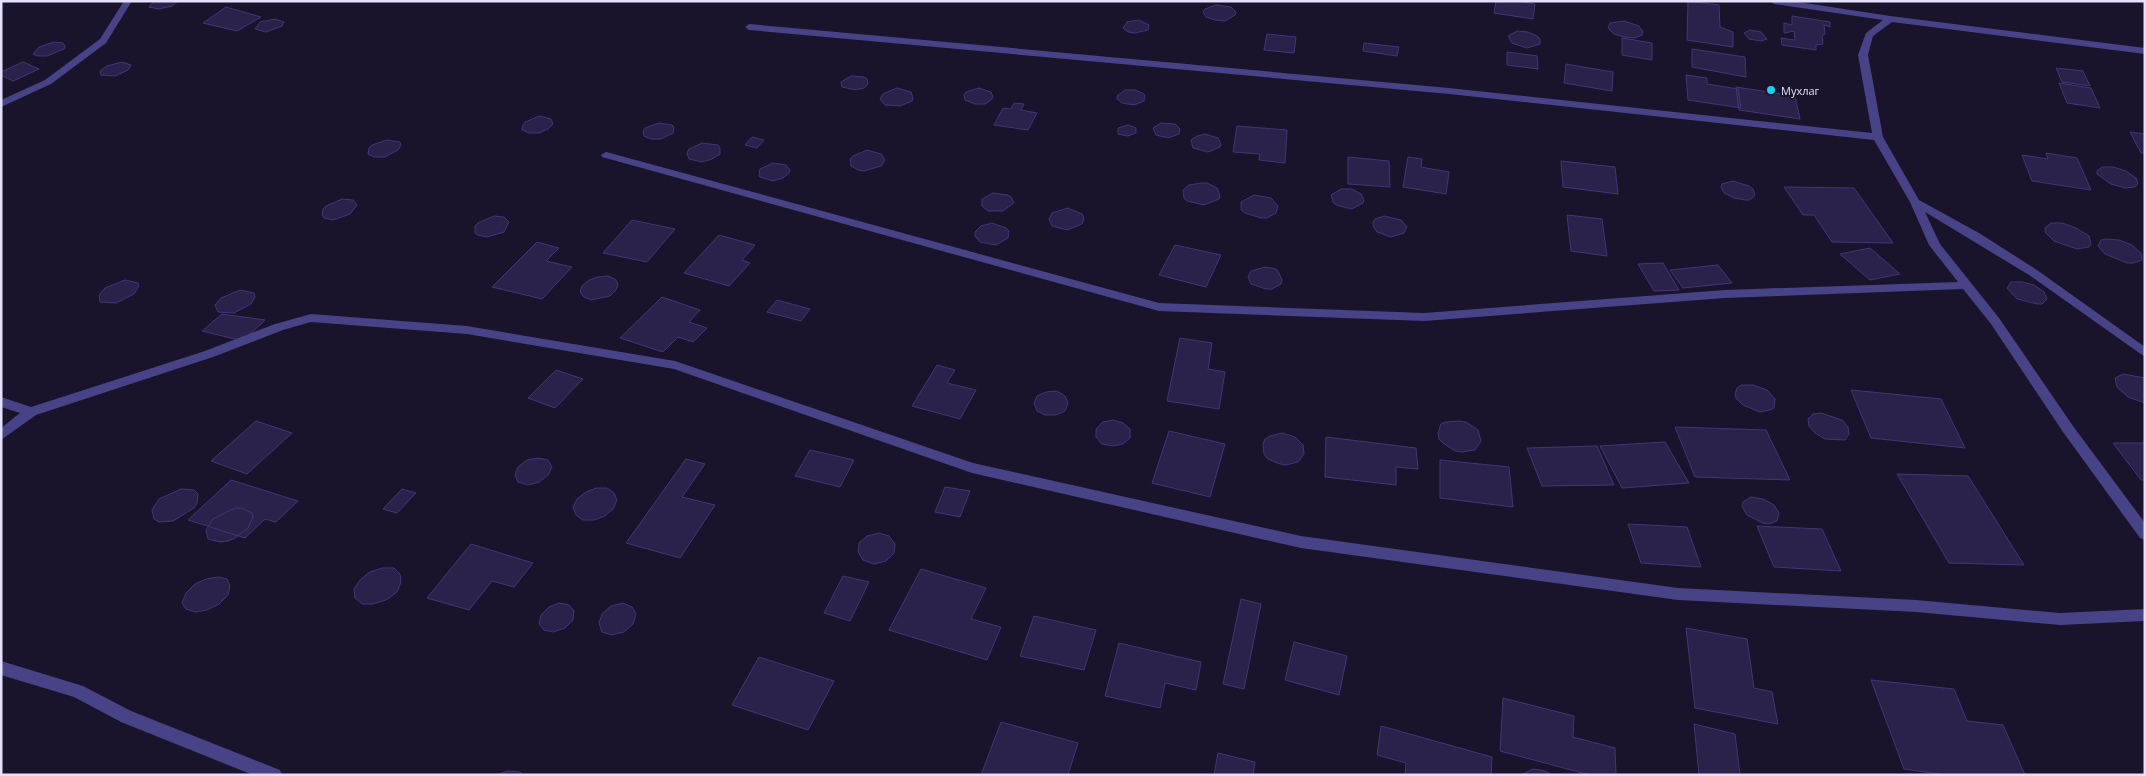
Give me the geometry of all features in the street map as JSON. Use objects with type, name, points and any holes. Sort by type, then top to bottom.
[{"type":"street","points":[[1,104],[48,82],[103,41],[128,1]]},
{"type":"street","points":[[1774,1],[1890,19],[2145,51]]},
{"type":"street","points":[[1890,19],[1869,35],[1863,55],[1869,98],[1878,137],[1915,202],[1935,245],[1995,321],[2068,429],[2145,534]]},
{"type":"street","points":[[749,27],[1449,91],[1878,137]]},
{"type":"street","points":[[606,156],[1159,306],[1424,317],[1725,294],[1966,285]]},
{"type":"street","points":[[1915,202],[1961,226],[2037,275],[2107,324],[2145,354]]},
{"type":"street","points":[[1,435],[30,412],[209,354],[279,327],[311,318],[466,330],[675,365],[972,468],[1301,542],[1678,594],[1916,606],[2060,619],[2145,614]]},
{"type":"street","points":[[1,402],[30,412]]},
{"type":"street","points":[[1,668],[78,691],[127,717],[274,775]]},
{"type":"building","points":[[154,1],[178,1],[172,6],[159,9],[149,7]]},
{"type":"building","points":[[1496,1],[1519,1],[1535,4],[1533,19],[1494,13]]},
{"type":"building","points":[[1688,1],[1719,5],[1720,27],[1733,32],[1733,47],[1687,40]]},
{"type":"building","points":[[1216,5],[1231,7],[1236,12],[1235,15],[1225,21],[1206,17],[1203,12],[1205,9]]},
{"type":"building","points":[[226,7],[261,17],[237,31],[203,23]]},
{"type":"building","points":[[1792,16],[1830,22],[1830,27],[1824,25],[1823,44],[1816,45],[1816,50],[1782,45],[1781,38],[1795,40],[1794,31],[1784,33],[1784,23],[1792,25]]},
{"type":"building","points":[[275,19],[284,22],[282,26],[266,32],[255,29],[260,22]]},
{"type":"building","points":[[1139,20],[1149,25],[1148,30],[1135,33],[1128,32],[1123,28],[1127,22]]},
{"type":"building","points":[[1624,21],[1639,26],[1643,32],[1642,35],[1635,38],[1624,37],[1614,34],[1608,28],[1610,23]]},
{"type":"building","points":[[1750,30],[1761,32],[1767,39],[1761,41],[1749,39],[1744,33]]},
{"type":"building","points":[[1517,31],[1528,32],[1537,36],[1540,39],[1540,44],[1527,48],[1512,43],[1508,36]]},
{"type":"building","points":[[1267,34],[1296,37],[1294,53],[1264,50]]},
{"type":"building","points":[[1622,38],[1652,43],[1652,60],[1622,55]]},
{"type":"building","points":[[54,42],[63,43],[64,49],[47,56],[33,54],[39,47]]},
{"type":"building","points":[[1364,43],[1399,47],[1397,56],[1363,51]]},
{"type":"building","points":[[1692,49],[1745,57],[1746,77],[1692,67]]},
{"type":"building","points":[[1507,52],[1537,56],[1538,69],[1507,65]]},
{"type":"building","points":[[23,62],[39,69],[13,81],[1,75],[1,72]]},
{"type":"building","points":[[122,62],[131,65],[128,70],[115,76],[101,75],[100,71],[107,66]]},
{"type":"building","points":[[1566,64],[1613,72],[1612,91],[1564,83]]},
{"type":"building","points":[[2056,68],[2083,71],[2090,86],[2062,82]]},
{"type":"building","points":[[1686,75],[1707,78],[1707,84],[1738,89],[1741,108],[1688,100]]},
{"type":"building","points":[[851,76],[864,77],[867,79],[868,84],[864,88],[856,90],[842,87],[841,82]]},
{"type":"building","points":[[2059,83],[2091,88],[2100,108],[2067,103]]},
{"type":"building","points":[[1736,87],[1795,96],[1800,119],[1739,110]]},
{"type":"building","points":[[897,88],[911,92],[912,101],[900,106],[885,105],[880,99],[883,94]]},
{"type":"building","points":[[979,88],[991,92],[993,97],[991,100],[985,104],[975,104],[965,100],[964,95],[966,92]]},
{"type":"building","points":[[1125,90],[1135,90],[1142,93],[1145,95],[1144,101],[1134,105],[1122,103],[1117,99],[1117,96]]},
{"type":"building","points":[[1014,103],[1024,104],[1021,110],[1037,113],[1028,130],[994,125],[1003,108],[1011,109]]},
{"type":"building","points":[[539,116],[551,119],[553,124],[548,129],[539,133],[529,133],[522,130],[525,122]]},
{"type":"building","points":[[659,123],[672,125],[674,127],[673,133],[661,139],[651,139],[644,136],[643,131],[645,128]]},
{"type":"building","points":[[1161,123],[1175,124],[1180,129],[1179,134],[1168,138],[1156,135],[1153,128]]},
{"type":"building","points":[[1128,125],[1136,128],[1136,133],[1128,136],[1118,134],[1118,128]]},
{"type":"building","points":[[1237,126],[1287,130],[1285,163],[1259,160],[1260,154],[1233,152]]},
{"type":"building","points":[[2130,132],[2145,134],[2145,153],[2141,153]]},
{"type":"building","points":[[1205,134],[1218,138],[1221,144],[1220,147],[1208,152],[1193,148],[1191,140]]},
{"type":"building","points":[[752,137],[764,140],[757,148],[745,145]]},
{"type":"building","points":[[387,140],[400,142],[401,145],[398,150],[385,157],[374,157],[368,154],[369,148],[372,145]]},
{"type":"building","points":[[702,143],[718,145],[720,154],[702,162],[689,159],[687,153],[689,149]]},
{"type":"building","points":[[867,150],[881,154],[885,160],[881,166],[864,171],[851,166],[850,159],[853,156]]},
{"type":"building","points":[[2046,153],[2077,158],[2091,190],[2032,181],[2022,155],[2048,159]]},
{"type":"building","points":[[1348,157],[1389,161],[1390,187],[1348,184]]},
{"type":"building","points":[[1408,157],[1422,159],[1421,167],[1449,172],[1446,194],[1403,187]]},
{"type":"building","points":[[1561,161],[1615,167],[1618,194],[1563,187]]},
{"type":"building","points":[[773,163],[786,165],[790,170],[789,173],[783,178],[773,181],[760,177],[760,169]]},
{"type":"building","points":[[2102,167],[2113,167],[2126,171],[2136,178],[2138,184],[2135,187],[2125,188],[2111,184],[2097,174],[2097,171]]},
{"type":"building","points":[[1733,181],[1749,186],[1753,189],[1755,195],[1750,200],[1745,200],[1734,198],[1724,193],[1721,187],[1722,184]]},
{"type":"building","points":[[1207,183],[1217,188],[1220,196],[1219,199],[1204,205],[1187,201],[1184,198],[1183,190],[1189,185]]},
{"type":"building","points":[[1784,187],[1854,188],[1893,243],[1832,242],[1814,215],[1803,215]]},
{"type":"building","points":[[1341,189],[1352,189],[1361,194],[1364,200],[1363,203],[1352,209],[1336,205],[1331,195]]},
{"type":"building","points":[[993,193],[1008,195],[1014,203],[1003,211],[988,211],[982,206],[982,199]]},
{"type":"building","points":[[1254,195],[1271,198],[1278,206],[1276,213],[1267,218],[1261,218],[1241,210],[1241,202]]},
{"type":"building","points":[[342,199],[353,200],[357,205],[350,214],[333,220],[324,218],[322,215],[323,209]]},
{"type":"building","points":[[1068,208],[1082,214],[1084,218],[1082,224],[1067,230],[1052,226],[1049,219],[1052,213]]},
{"type":"building","points":[[1567,215],[1602,219],[1607,256],[1571,251]]},
{"type":"building","points":[[494,216],[504,217],[509,222],[504,232],[487,237],[475,233],[475,226],[478,223]]},
{"type":"building","points":[[1384,216],[1401,220],[1407,227],[1404,233],[1391,237],[1377,232],[1373,222],[1375,219]]},
{"type":"building","points":[[632,220],[675,229],[647,262],[603,253]]},
{"type":"building","points":[[992,223],[1006,228],[1009,231],[1008,238],[996,245],[980,242],[975,236],[975,232],[981,226]]},
{"type":"building","points":[[2051,223],[2062,223],[2076,228],[2089,236],[2091,244],[2089,247],[2077,249],[2054,241],[2045,232],[2045,228]]},
{"type":"building","points":[[719,235],[755,245],[742,260],[750,263],[729,286],[684,273]]},
{"type":"building","points":[[2101,240],[2119,240],[2132,245],[2141,253],[2142,260],[2127,263],[2105,254],[2098,246]]},
{"type":"building","points":[[537,242],[559,248],[546,261],[572,267],[542,299],[492,287]]},
{"type":"building","points":[[1175,245],[1221,255],[1206,287],[1159,275]]},
{"type":"building","points":[[1870,248],[1900,274],[1870,280],[1840,254]]},
{"type":"building","points":[[1663,263],[1679,290],[1654,291],[1638,264]]},
{"type":"building","points":[[1718,265],[1732,283],[1683,288],[1670,270]]},
{"type":"building","points":[[1265,267],[1276,269],[1282,280],[1281,284],[1272,289],[1266,289],[1251,284],[1248,277],[1251,271]]},
{"type":"building","points":[[608,276],[615,279],[618,284],[616,290],[610,296],[591,300],[584,297],[580,292],[582,286],[589,280]]},
{"type":"building","points":[[125,280],[138,283],[139,286],[134,294],[116,303],[100,302],[99,295],[105,288]]},
{"type":"building","points":[[2011,282],[2034,285],[2044,292],[2047,299],[2042,304],[2037,304],[2017,299],[2007,288]]},
{"type":"building","points":[[240,290],[254,293],[255,297],[251,304],[234,313],[218,312],[215,305],[221,298]]},
{"type":"building","points":[[662,297],[700,310],[689,322],[707,328],[693,342],[678,337],[663,352],[620,338]]},
{"type":"building","points":[[777,300],[810,309],[801,321],[767,312]]},
{"type":"building","points":[[222,314],[265,320],[243,341],[202,331]]},
{"type":"building","points":[[1180,338],[1212,343],[1208,369],[1225,372],[1219,409],[1167,401]]},
{"type":"building","points":[[937,365],[955,370],[947,383],[976,390],[960,419],[912,406]]},
{"type":"building","points":[[556,370],[583,379],[555,408],[528,398]]},
{"type":"building","points":[[2123,374],[2145,378],[2145,403],[2128,397],[2117,387],[2115,378]]},
{"type":"building","points":[[1741,385],[1753,385],[1767,390],[1775,399],[1774,408],[1760,412],[1743,405],[1736,398],[1735,394],[1737,388]]},
{"type":"building","points":[[1851,390],[1941,399],[1965,448],[1871,438]]},
{"type":"building","points":[[1057,391],[1065,396],[1068,403],[1065,411],[1056,415],[1045,415],[1037,411],[1034,403],[1037,396],[1046,392]]},
{"type":"building","points":[[1821,413],[1842,420],[1848,427],[1849,434],[1845,440],[1825,439],[1815,433],[1809,426],[1808,419],[1813,414]]},
{"type":"building","points":[[1113,420],[1123,423],[1130,429],[1130,438],[1123,444],[1113,446],[1102,444],[1096,437],[1096,429],[1103,422]]},
{"type":"building","points":[[256,421],[292,433],[247,474],[211,461]]},
{"type":"building","points":[[1459,421],[1466,422],[1478,430],[1481,441],[1475,450],[1455,451],[1439,439],[1438,433],[1441,424]]},
{"type":"building","points":[[1675,427],[1766,430],[1790,480],[1695,477]]},
{"type":"building","points":[[1169,431],[1225,444],[1210,497],[1152,483]]},
{"type":"building","points":[[1282,433],[1295,437],[1303,445],[1304,454],[1298,462],[1286,465],[1280,464],[1268,459],[1264,454],[1263,444],[1265,439]]},
{"type":"building","points":[[1326,437],[1416,448],[1418,469],[1396,467],[1396,485],[1325,477]]},
{"type":"building","points":[[1665,442],[1689,483],[1622,488],[1600,446]]},
{"type":"building","points":[[2113,443],[2145,443],[2145,480],[2141,480]]},
{"type":"building","points":[[1597,446],[1614,485],[1542,486],[1527,448]]},
{"type":"building","points":[[810,450],[854,460],[840,487],[795,476]]},
{"type":"building","points":[[538,458],[548,460],[552,467],[548,475],[539,482],[528,485],[518,482],[515,475],[518,467],[527,460]]},
{"type":"building","points":[[686,459],[705,464],[682,497],[715,505],[680,558],[626,543]]},
{"type":"building","points":[[1440,460],[1509,467],[1513,507],[1440,498]]},
{"type":"building","points":[[1897,474],[1968,476],[2024,565],[1949,563]]},
{"type":"building","points":[[231,480],[298,501],[276,522],[265,519],[245,538],[188,520]]},
{"type":"building","points":[[945,487],[970,491],[960,517],[935,512]]},
{"type":"building","points":[[596,488],[607,488],[614,493],[617,500],[613,509],[605,516],[594,520],[583,520],[576,515],[573,507],[577,499],[586,492]]},
{"type":"building","points":[[181,489],[194,490],[198,494],[197,503],[194,508],[173,521],[159,522],[154,519],[152,510],[159,499]]},
{"type":"building","points":[[402,489],[416,493],[397,513],[383,509]]},
{"type":"building","points":[[1751,497],[1763,499],[1774,505],[1779,513],[1777,521],[1769,524],[1763,523],[1747,515],[1742,506],[1743,502]]},
{"type":"building","points":[[235,508],[242,508],[252,513],[253,517],[248,528],[228,541],[220,542],[208,539],[206,530],[213,519]]},
{"type":"building","points":[[1628,524],[1687,527],[1701,567],[1641,563]]},
{"type":"building","points":[[1757,526],[1822,529],[1841,571],[1774,567]]},
{"type":"building","points":[[879,533],[889,536],[895,544],[894,553],[886,561],[874,564],[863,560],[858,552],[859,543],[867,536]]},
{"type":"building","points":[[471,544],[533,563],[514,587],[492,581],[469,610],[427,598]]},
{"type":"building","points":[[382,568],[394,568],[400,574],[401,582],[397,592],[386,600],[373,604],[362,604],[355,598],[354,589],[360,580],[370,572]]},
{"type":"building","points":[[921,569],[986,588],[971,619],[1001,627],[987,660],[889,630]]},
{"type":"building","points":[[843,576],[869,582],[850,621],[824,613]]},
{"type":"building","points":[[218,577],[227,579],[230,586],[228,595],[219,604],[207,610],[195,612],[186,609],[182,603],[186,593],[195,584],[206,579]]},
{"type":"building","points":[[1241,599],[1261,604],[1244,689],[1223,684]]},
{"type":"building","points":[[559,603],[569,605],[574,611],[573,620],[565,628],[553,632],[544,630],[539,624],[541,615],[549,607]]},
{"type":"building","points":[[623,603],[632,607],[636,614],[633,624],[624,632],[612,635],[602,632],[599,623],[602,614],[611,606]]},
{"type":"building","points":[[1034,616],[1096,630],[1084,670],[1020,656]]},
{"type":"building","points":[[1686,628],[1747,639],[1754,688],[1772,692],[1778,724],[1695,708]]},
{"type":"building","points":[[1294,642],[1347,656],[1339,695],[1285,680]]},
{"type":"building","points":[[1119,643],[1201,662],[1196,690],[1165,683],[1160,708],[1105,696]]},
{"type":"building","points":[[759,657],[834,681],[808,730],[732,705]]},
{"type":"building","points":[[1871,680],[1954,689],[1967,721],[2003,725],[2025,775],[1945,775],[1904,769]]},
{"type":"building","points":[[1503,698],[1574,716],[1573,737],[1615,748],[1616,775],[1590,775],[1500,751]]},
{"type":"building","points":[[1001,722],[1078,743],[1068,775],[981,775]]},
{"type":"building","points":[[1694,724],[1735,734],[1740,775],[1699,775]]},
{"type":"building","points":[[1381,726],[1492,757],[1491,775],[1405,775],[1406,763],[1377,755]]},
{"type":"building","points":[[1218,753],[1255,762],[1253,775],[1214,775]]},
{"type":"building","points":[[1533,769],[1545,771],[1552,775],[1521,775]]},
{"type":"building","points":[[507,771],[520,772],[523,775],[497,775]]},
{"type":"place","name":"Мухлаг","points":[[1771,90]]}]
